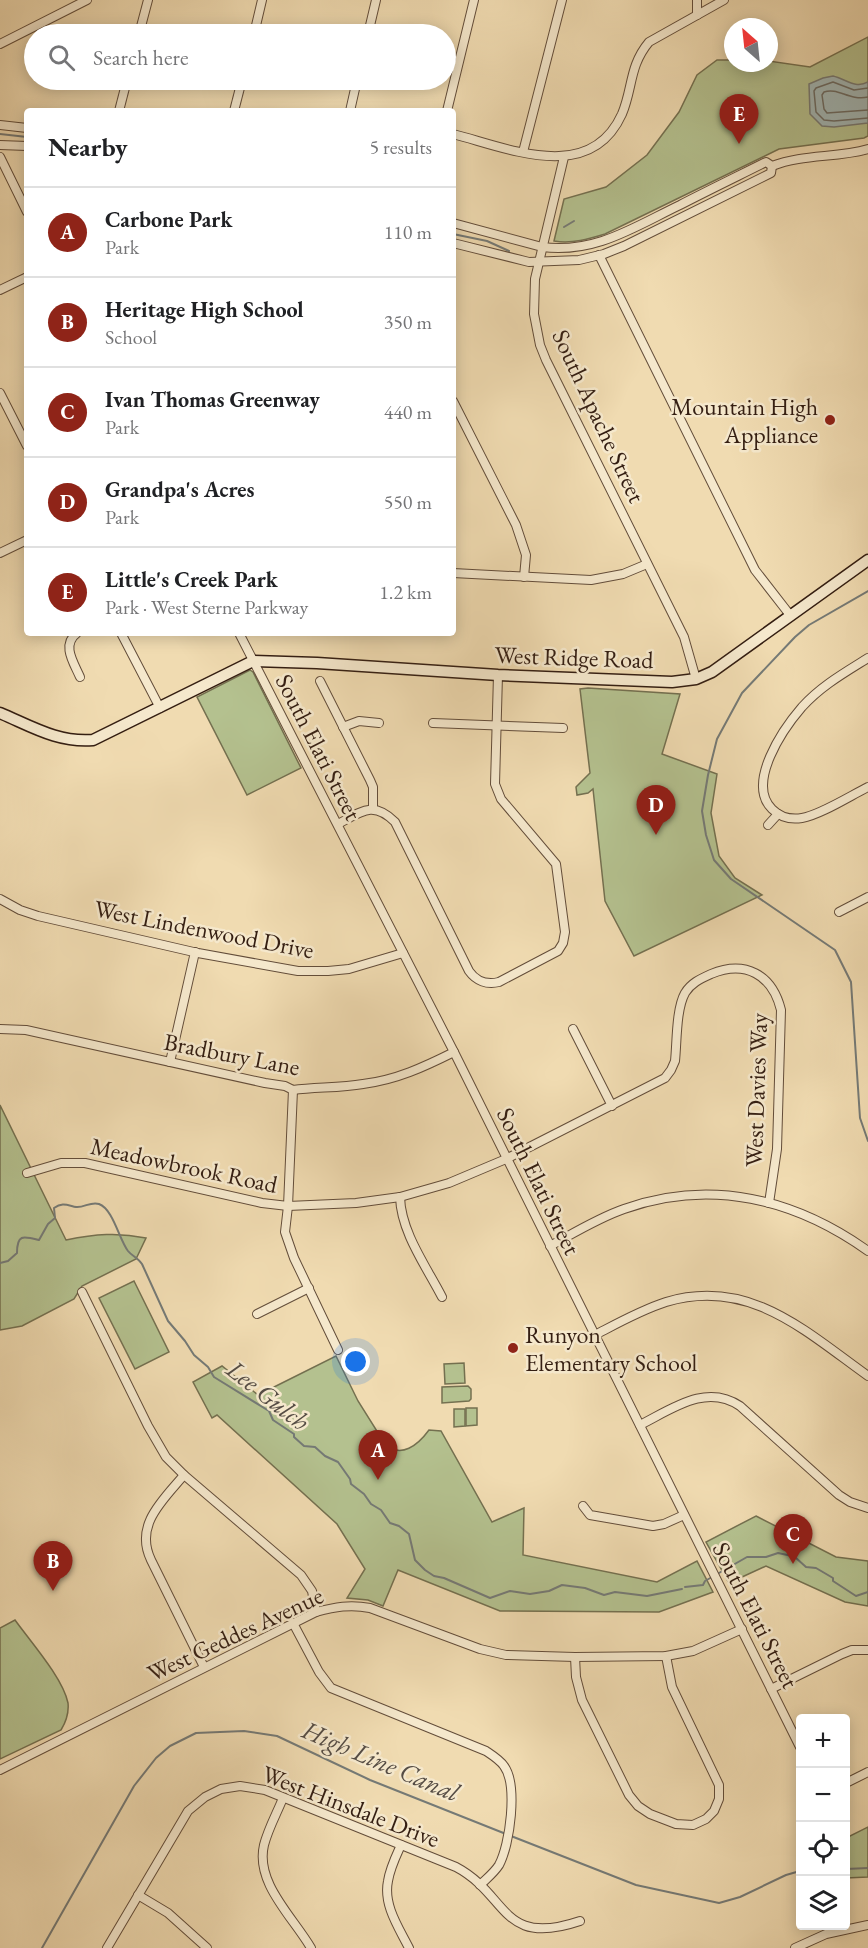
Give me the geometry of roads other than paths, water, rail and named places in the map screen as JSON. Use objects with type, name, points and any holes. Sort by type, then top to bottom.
[{"type":"street","points":[[40,24],[87,0]]},
{"type":"street","points":[[142,24],[148,0]]},
{"type":"street","points":[[256,24],[262,0]]},
{"type":"street","points":[[370,24],[376,0]]},
{"type":"street","points":[[456,74],[474,0]]},
{"type":"street","points":[[523,152],[562,0]]},
{"type":"street","points":[[697,0],[697,15]]},
{"type":"street","points":[[456,135],[543,157],[564,157],[584,153],[609,135],[625,107],[640,53],[657,36],[724,0]]},
{"type":"street","points":[[0,44],[24,32]]},
{"type":"street","points":[[120,108],[124,90]]},
{"type":"street","points":[[235,108],[239,90]]},
{"type":"street","points":[[351,108],[355,90]]},
{"type":"street","points":[[448,108],[452,90]]},
{"type":"street","points":[[0,124],[24,128]]},
{"type":"street","points":[[0,145],[24,146]]},
{"type":"street","points":[[456,224],[542,247],[577,248],[604,242],[766,162],[772,166],[803,157],[844,154],[868,149]]},
{"type":"street","points":[[0,157],[24,206]]},
{"type":"street","name":"South Apache Street","points":[[564,157],[542,247],[534,295],[534,314],[540,345],[684,637],[696,679]]},
{"type":"street","points":[[456,244],[529,262],[579,260],[624,246],[679,220],[771,173],[772,166]]},
{"type":"street","points":[[673,208],[679,220]]},
{"type":"street","points":[[599,255],[755,570],[790,615]]},
{"type":"street","points":[[0,290],[24,278]]},
{"type":"street","points":[[0,393],[24,440]]},
{"type":"street","points":[[456,407],[516,525],[526,555],[524,577]]},
{"type":"street","points":[[0,553],[24,541]]},
{"type":"street","name":"West Ridge Road","points":[[790,615],[868,551]]},
{"type":"street","name":"West Ridge Road","points":[[0,713],[60,739],[78,742],[93,740],[253,661],[498,675],[672,682],[696,679],[712,672],[868,560]]},
{"type":"street","points":[[456,573],[600,579],[623,574],[647,564]]},
{"type":"street","points":[[73,636],[69,652],[80,677]]},
{"type":"street","points":[[123,636],[160,708]]},
{"type":"street","name":"South Elati Street","points":[[240,636],[454,1052],[796,1737]]},
{"type":"street","points":[[868,658],[827,683],[804,706],[781,736],[772,753],[762,785],[769,806],[778,814],[793,819],[810,816],[868,787]]},
{"type":"street","points":[[338,824],[361,811],[373,809],[394,822],[469,971],[475,978],[485,983],[499,982],[552,955],[560,948],[565,939],[558,872],[552,857],[501,800],[496,790],[498,675]]},
{"type":"street","points":[[320,681],[373,788],[373,809]]},
{"type":"street","points":[[343,727],[359,721],[379,723]]},
{"type":"street","points":[[433,723],[563,728]]},
{"type":"street","points":[[768,825],[778,814]]},
{"type":"street","points":[[839,912],[868,897]]},
{"type":"street","name":"West Lindenwood Drive","points":[[0,899],[20,910],[38,916],[195,952],[294,970],[319,972],[349,969],[403,953]]},
{"type":"street","points":[[170,1062],[195,952]]},
{"type":"street","name":"West Davies Way","points":[[506,1159],[660,1081],[671,1070],[675,1061],[681,1005],[686,992],[701,978],[726,969],[741,969],[756,974],[769,984],[775,992],[781,1010],[777,1149],[769,1203]]},
{"type":"street","name":"Bradbury Lane","points":[[0,1029],[26,1030],[285,1086],[293,1090],[382,1081],[425,1067],[454,1052]]},
{"type":"street","points":[[573,1029],[612,1106]]},
{"type":"street","points":[[293,1090],[285,1232],[294,1258],[338,1350]]},
{"type":"street","name":"Meadowbrook Road","points":[[27,1173],[61,1163],[85,1163],[262,1203],[288,1206],[356,1203],[400,1197],[448,1183],[506,1159]]},
{"type":"street","points":[[549,1246],[603,1217],[624,1209],[653,1200],[711,1195],[769,1203],[813,1218],[840,1232],[868,1251]]},
{"type":"street","points":[[400,1197],[401,1213],[407,1230],[442,1297]]},
{"type":"street","points":[[257,1314],[309,1288]]},
{"type":"street","points":[[82,1292],[161,1450],[184,1475],[301,1575],[312,1592],[316,1612]]},
{"type":"street","points":[[595,1335],[650,1308],[668,1302],[699,1296],[729,1298],[760,1305],[782,1315],[868,1376]]},
{"type":"street","points":[[640,1425],[698,1397],[726,1398],[740,1406],[839,1496],[868,1508]]},
{"type":"street","points":[[184,1475],[155,1509],[146,1531],[146,1545],[151,1560],[204,1667]]},
{"type":"street","points":[[583,1506],[590,1515],[646,1526],[664,1524],[684,1515]]},
{"type":"street","name":"West Geddes Avenue","points":[[0,1770],[316,1612],[341,1606],[354,1605],[370,1608],[495,1653],[575,1657],[666,1656],[693,1651],[742,1629]]},
{"type":"street","points":[[294,1623],[319,1672],[332,1688],[486,1751],[504,1766],[510,1779],[512,1798],[506,1844],[499,1864],[492,1875],[480,1886]]},
{"type":"street","points":[[771,1689],[842,1654],[852,1650],[868,1650]]},
{"type":"street","points":[[575,1657],[576,1677],[582,1700],[633,1801],[650,1814],[676,1824],[693,1825],[706,1819],[714,1811],[719,1799],[719,1785],[672,1687],[666,1656]]},
{"type":"street","points":[[850,1781],[868,1772]]},
{"type":"street","name":"West Hinsdale Drive","points":[[107,1948],[184,1815],[205,1797],[221,1789],[240,1786],[265,1790],[456,1867],[470,1875],[507,1919],[524,1931],[551,1933],[580,1921]]},
{"type":"street","points":[[283,1798],[265,1843],[263,1869],[269,1885],[311,1948]]},
{"type":"street","points":[[401,1845],[388,1881],[388,1900],[409,1948]]},
{"type":"street","points":[[138,1895],[168,1912],[207,1948]]},
{"type":"street","points":[[795,1948],[826,1934],[868,1925]]},
{"type":"water","points":[[833,76],[855,84],[868,82],[868,123],[822,126],[810,114],[809,84]]},
{"type":"waterway","points":[[0,134],[24,137]]},
{"type":"waterway","points":[[564,227],[574,221]]},
{"type":"waterway","points":[[456,235],[487,241],[509,251]]},
{"type":"waterway","name":"High Line Canal","points":[[868,591],[809,625],[742,693],[717,739],[702,811],[706,835],[714,860],[731,879],[835,950],[851,982],[860,1118],[868,1141]]},
{"type":"waterway","name":"Lee Gulch","points":[[0,1263],[8,1261],[17,1253],[20,1239],[39,1240],[48,1224],[55,1218],[54,1208],[57,1206],[79,1207],[93,1203],[99,1204],[112,1218],[128,1251],[142,1264],[168,1321],[194,1355],[208,1367],[214,1377],[269,1411],[273,1420],[294,1434],[294,1437],[304,1446],[315,1447],[325,1456],[338,1462],[351,1484],[364,1494],[371,1504],[381,1510],[390,1523],[399,1526],[409,1534],[415,1560],[434,1576],[490,1598],[510,1591],[530,1594],[549,1591],[562,1585],[585,1588],[604,1595],[615,1592],[647,1596],[682,1589]]},
{"type":"waterway","name":"Lee Gulch","points":[[685,1587],[703,1585],[705,1581],[747,1557],[766,1557],[778,1553],[792,1556],[806,1567],[816,1568],[856,1596],[868,1592]]},
{"type":"waterway","name":"High Line Canal","points":[[42,1948],[134,1786],[156,1758],[170,1746],[196,1733],[244,1731],[277,1736],[370,1780],[506,1834]]},
{"type":"waterway","name":"High Line Canal","points":[[511,1836],[636,1885],[719,1903],[740,1897],[796,1872]]},
{"type":"waterway","name":"High Line Canal","points":[[850,1869],[868,1868]]},
{"type":"place","name":"Little's Creek Park","points":[[739,144]]},
{"type":"place","name":"Mountain High Appliance","points":[[830,420]]},
{"type":"place","name":"Grandpa's Acres","points":[[656,835]]},
{"type":"place","name":"Runyon Elementary School","points":[[513,1348]]},
{"type":"place","name":"Carbone Park","points":[[378,1480]]},
{"type":"place","name":"Ivan Thomas Greenway","points":[[793,1564]]},
{"type":"place","name":"Heritage High School","points":[[53,1591]]}]
